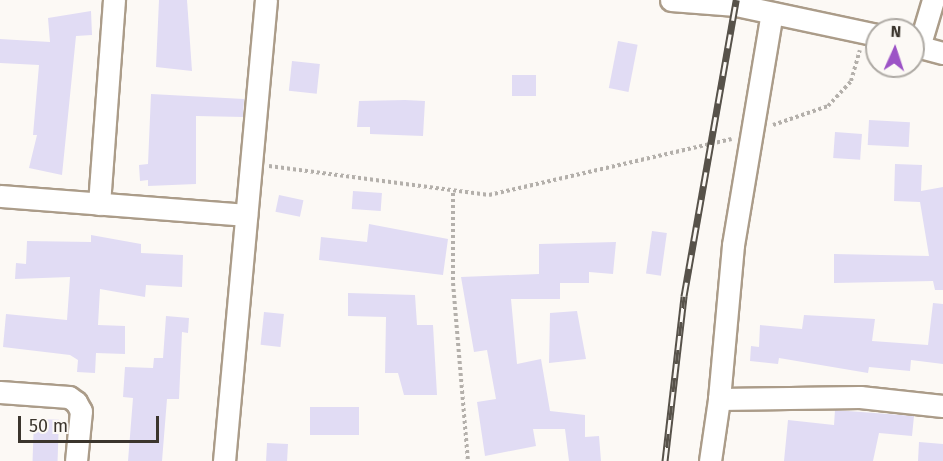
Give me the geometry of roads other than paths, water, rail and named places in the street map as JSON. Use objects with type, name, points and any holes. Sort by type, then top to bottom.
[{"type":"street","points":[[99,204],[114,0]]},
{"type":"street","points":[[224,461],[266,0]]},
{"type":"street","points":[[671,0],[720,2],[865,32]]},
{"type":"street","points":[[925,22],[933,0]]},
{"type":"street","points":[[710,461],[719,399],[733,245],[772,13]]},
{"type":"street","points":[[925,48],[943,53]]},
{"type":"street","points":[[0,196],[246,215]]},
{"type":"street","points":[[0,392],[69,397],[76,402],[81,411],[76,461]]},
{"type":"street","points":[[719,399],[860,397],[943,406]]},
{"type":"railway","points":[[665,461],[684,296],[736,0]]}]
